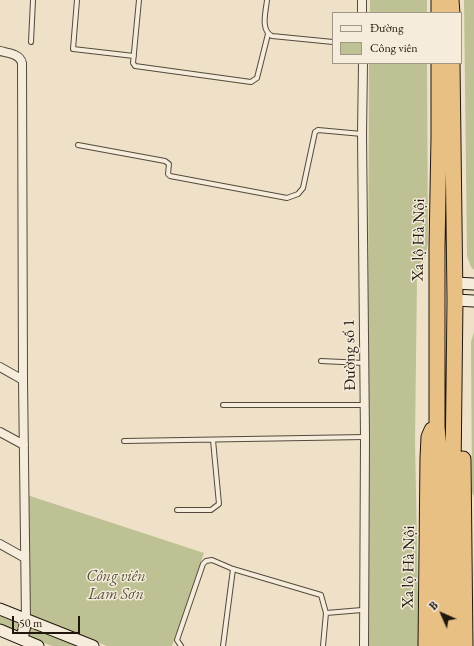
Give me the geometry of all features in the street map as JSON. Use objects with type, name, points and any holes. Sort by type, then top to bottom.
[{"type":"highway","points":[[438,0],[439,12]]},
{"type":"highway","points":[[452,0],[452,12]]},
{"type":"highway","name":"Xa lộ Hà Nội","points":[[439,64],[437,418],[447,462]]},
{"type":"highway","name":"Xa lộ Hà Nội","points":[[452,64],[455,300]]},
{"type":"highway","points":[[439,646],[447,462],[454,415],[455,300]]},
{"type":"highway","points":[[454,415],[464,464],[469,510],[465,646]]},
{"type":"highway","name":"Xa lộ Hà Nội","points":[[426,646],[429,437],[437,418]]},
{"type":"highway","points":[[447,462],[451,646]]},
{"type":"main road","points":[[454,283],[474,284]]},
{"type":"main road","points":[[455,300],[474,301]]},
{"type":"main road","points":[[0,609],[93,646]]},
{"type":"main road","points":[[22,640],[26,620]]},
{"type":"main road","points":[[0,630],[38,646]]},
{"type":"street","points":[[362,0],[362,12]]},
{"type":"street","points":[[0,51],[18,56],[22,63],[22,380],[26,620]]},
{"type":"street","name":"Đường số 1","points":[[363,64],[362,134],[365,437],[362,610],[364,646]]},
{"type":"street","points":[[0,367],[22,380]]},
{"type":"street","points":[[0,432],[24,445]]},
{"type":"street","points":[[0,544],[25,558]]},
{"type":"lane","points":[[32,42],[33,0]]},
{"type":"lane","points":[[77,0],[73,49],[134,56]]},
{"type":"lane","points":[[139,0],[134,56],[135,66],[251,82],[257,78],[268,34],[265,28],[267,0]]},
{"type":"lane","points":[[268,34],[272,36],[332,42]]},
{"type":"lane","points":[[78,145],[165,160],[169,164],[168,174],[170,176],[287,198],[298,194],[303,188],[313,135],[316,131],[362,134]]},
{"type":"lane","points":[[321,361],[364,363]]},
{"type":"lane","points":[[223,405],[365,405]]},
{"type":"lane","points":[[124,441],[365,437]]},
{"type":"lane","points":[[177,510],[212,510],[219,504],[213,440]]},
{"type":"lane","points":[[181,646],[177,640],[203,564],[206,560],[212,560],[233,569],[317,592],[323,598],[326,613],[323,646]]},
{"type":"lane","points":[[223,646],[233,569]]},
{"type":"lane","points":[[326,613],[362,610]]},
{"type":"green space","points":[[370,0],[427,0],[427,12],[370,12]]},
{"type":"green space","points":[[464,0],[474,0],[474,270],[471,267],[467,256]]},
{"type":"green space","points":[[369,64],[427,64],[428,243],[422,271],[417,279],[415,441],[419,646],[367,646]]},
{"type":"green space","points":[[474,332],[474,497],[472,492],[471,342]]},
{"type":"green space","name":"Công viên Lam Sơn","points":[[27,495],[204,553],[172,646],[107,646],[29,616]]},
{"type":"green space","points":[[0,614],[22,623],[20,633],[0,625]]},
{"type":"green space","points":[[28,626],[79,646],[52,646],[26,636]]}]
